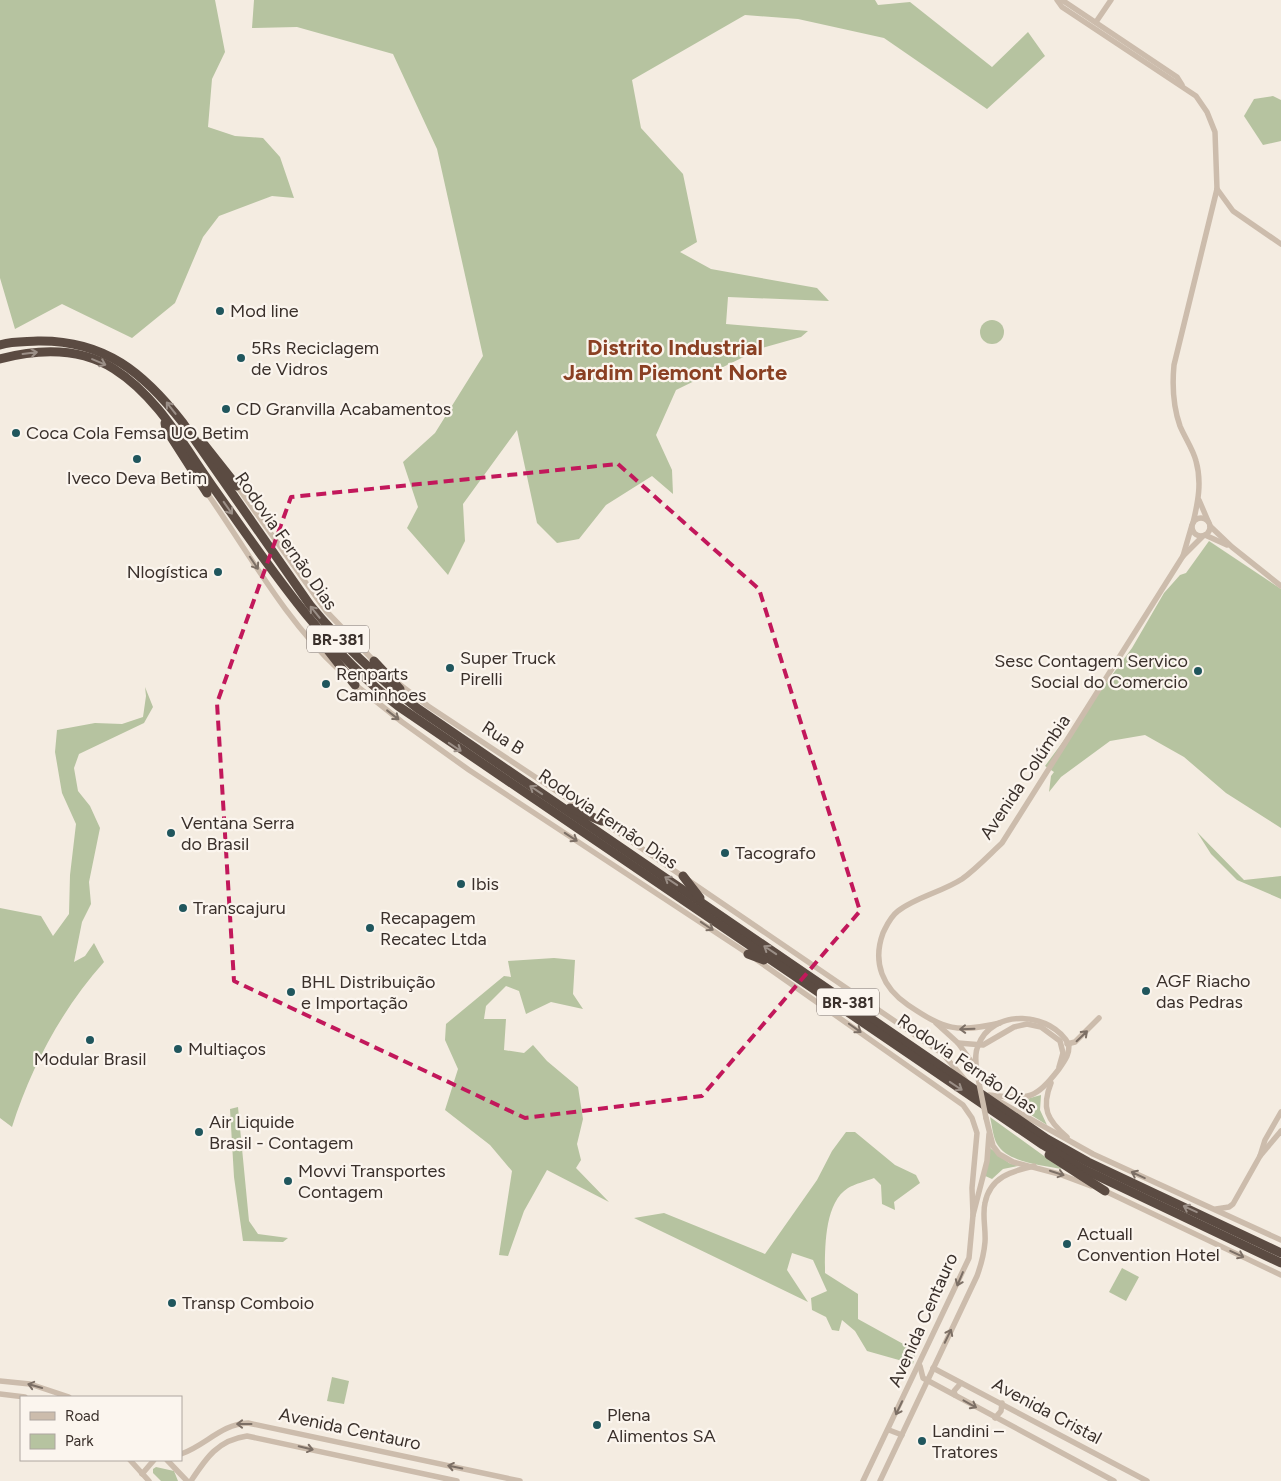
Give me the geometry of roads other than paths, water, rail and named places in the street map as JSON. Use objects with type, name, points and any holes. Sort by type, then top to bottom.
[{"type":"highway","name":"Rodovia Fernão Dias","points":[[3,343],[53,341],[72,343],[96,350],[138,373],[160,394],[183,422],[310,605],[327,626],[358,659],[416,708],[1047,1139],[1088,1162],[1281,1253]]},
{"type":"highway","name":"Rodovia Fernão Dias","points":[[0,359],[28,353],[69,352],[112,368],[131,380],[164,416],[302,611],[349,665],[398,706],[1006,1120],[1083,1169],[1281,1263]]},
{"type":"highway","name":"BR-381","points":[[164,416],[166,429],[207,493]]},
{"type":"highway","points":[[183,422],[209,450],[237,486]]},
{"type":"highway","name":"BR-381","points":[[302,611],[310,627],[355,685]]},
{"type":"highway","name":"BR-381","points":[[374,662],[416,708]]},
{"type":"highway","points":[[551,800],[602,821]]},
{"type":"highway","name":"BR-381","points":[[683,876],[704,904]]},
{"type":"highway","points":[[748,954],[798,978]]},
{"type":"highway","name":"BR-381","points":[[1006,1120],[1021,1134],[1068,1168],[1105,1191]]},
{"type":"highway","points":[[1262,1244],[1281,1248]]},
{"type":"street","points":[[1096,22],[1111,0]]},
{"type":"street","points":[[1060,2],[1096,22],[1177,77],[1182,85]]},
{"type":"street","points":[[1060,2],[1196,96],[1211,119],[1214,132],[1217,189],[1174,365],[1172,383],[1180,424],[1196,461],[1200,484],[1198,498],[1209,523],[1210,530],[1182,556]]},
{"type":"street","points":[[1217,189],[1233,211],[1281,244]]},
{"type":"street","name":"Rua B","points":[[237,486],[326,611],[374,662],[401,686],[943,1054],[970,1085]]},
{"type":"street","name":"BR-381","points":[[207,493],[297,623],[332,663],[355,685],[402,722],[470,770],[748,954],[962,1105],[972,1118],[977,1133],[972,1188],[973,1215]]},
{"type":"street","name":"Avenida Colúmbia","points":[[977,1071],[958,1043],[934,1022],[903,1001],[883,978],[878,959],[880,941],[886,925],[898,911],[962,879],[1002,843],[1182,556],[1193,524],[1198,498]]},
{"type":"street","points":[[1232,547],[1194,533],[1193,524],[1200,518],[1209,523],[1232,547],[1281,586]]},
{"type":"street","name":"Avenida Colúmbia","points":[[934,1022],[964,1030],[1029,1018],[1056,1028],[1069,1045]]},
{"type":"street","points":[[1069,1045],[1075,1042],[1099,1018]]},
{"type":"street","points":[[989,1134],[977,1071],[977,1046],[985,1035],[1000,1023]]},
{"type":"street","points":[[958,1043],[977,1046],[988,1043],[1014,1027],[1027,1024],[1041,1027],[1060,1041],[1069,1045]]},
{"type":"street","points":[[1059,1069],[1063,1052],[1060,1041]]},
{"type":"street","points":[[989,1095],[1028,1097],[1038,1093],[1052,1079],[1067,1058],[1069,1045]]},
{"type":"street","points":[[1052,1079],[1046,1094],[1045,1108],[1050,1120],[1078,1146]]},
{"type":"street","name":"BR-381","points":[[970,1085],[1078,1146],[1281,1240]]},
{"type":"street","points":[[1215,1209],[1229,1207],[1233,1204],[1254,1168],[1269,1133],[1281,1112]]},
{"type":"street","points":[[1260,1156],[1281,1131]]},
{"type":"street","points":[[1269,1133],[1276,1138]]},
{"type":"street","name":"BR-381","points":[[989,1134],[992,1146],[999,1154],[1013,1162],[1034,1166],[1105,1191],[1281,1275]]},
{"type":"street","name":"Avenida Centauro","points":[[863,1481],[889,1430],[969,1258],[973,1215],[987,1161],[989,1134]]},
{"type":"street","points":[[982,1179],[989,1179],[993,1186],[1007,1172],[1034,1166]]},
{"type":"street","name":"Avenida Centauro","points":[[880,1481],[977,1276],[985,1242],[984,1204],[993,1186]]},
{"type":"street","points":[[919,1364],[920,1374],[927,1380]]},
{"type":"street","name":"Avenida Cristal","points":[[933,1368],[1147,1481]]},
{"type":"street","name":"Avenida Cristal","points":[[927,1380],[1114,1481]]},
{"type":"street","points":[[0,1381],[30,1384],[66,1396]]},
{"type":"street","points":[[954,1395],[954,1391],[960,1383]]},
{"type":"street","points":[[0,1394],[20,1396]]},
{"type":"street","points":[[995,1418],[1001,1411],[1002,1403]]},
{"type":"street","name":"Avenida Centauro","points":[[182,1454],[193,1450],[222,1429],[236,1424],[248,1423],[520,1481]]},
{"type":"street","points":[[889,1430],[902,1434]]},
{"type":"street","name":"Avenida Centauro","points":[[191,1481],[217,1447],[228,1441],[247,1436],[457,1481]]},
{"type":"street","points":[[131,1461],[149,1481]]},
{"type":"street","points":[[142,1474],[153,1461]]},
{"type":"street","points":[[168,1461],[187,1481]]},
{"type":"place","name":"Mod line","points":[[220,311]]},
{"type":"place","name":"5Rs Reciclagem de Vidros","points":[[241,358]]},
{"type":"place","name":"CD Granvilla Acabamentos","points":[[226,409]]},
{"type":"place","name":"Coca Cola Femsa UO Betim","points":[[16,433]]},
{"type":"place","name":"Iveco Deva Betim","points":[[137,459]]},
{"type":"place","name":"Nlogística","points":[[218,572]]},
{"type":"place","name":"Super Truck Pirelli","points":[[450,668]]},
{"type":"place","name":"Sesc Contagem Servico Social do Comercio","points":[[1198,671]]},
{"type":"place","name":"Renparts Caminhoes","points":[[326,684]]},
{"type":"place","name":"Ventana Serra do Brasil","points":[[171,833]]},
{"type":"place","name":"Tacografo","points":[[725,853]]},
{"type":"place","name":"Ibis","points":[[461,884]]},
{"type":"place","name":"Transcajuru","points":[[183,908]]},
{"type":"place","name":"Recapagem Recatec Ltda","points":[[370,928]]},
{"type":"place","name":"AGF Riacho das Pedras","points":[[1146,991]]},
{"type":"place","name":"BHL Distribuição e Importação","points":[[291,992]]},
{"type":"place","name":"Modular Brasil","points":[[90,1040]]},
{"type":"place","name":"Multiaços","points":[[178,1049]]},
{"type":"place","name":"Air Liquide Brasil - Contagem","points":[[199,1132]]},
{"type":"place","name":"Movvi Transportes Contagem","points":[[288,1181]]},
{"type":"place","name":"Actuall Convention Hotel","points":[[1067,1244]]},
{"type":"place","name":"Transp Comboio","points":[[172,1303]]},
{"type":"place","name":"Plena Alimentos SA","points":[[597,1425]]},
{"type":"place","name":"Landini – Tratores","points":[[922,1441]]},
{"type":"district","name":"Distrito Industrial Jardim Piemont Norte","points":[[675,360]]}]
